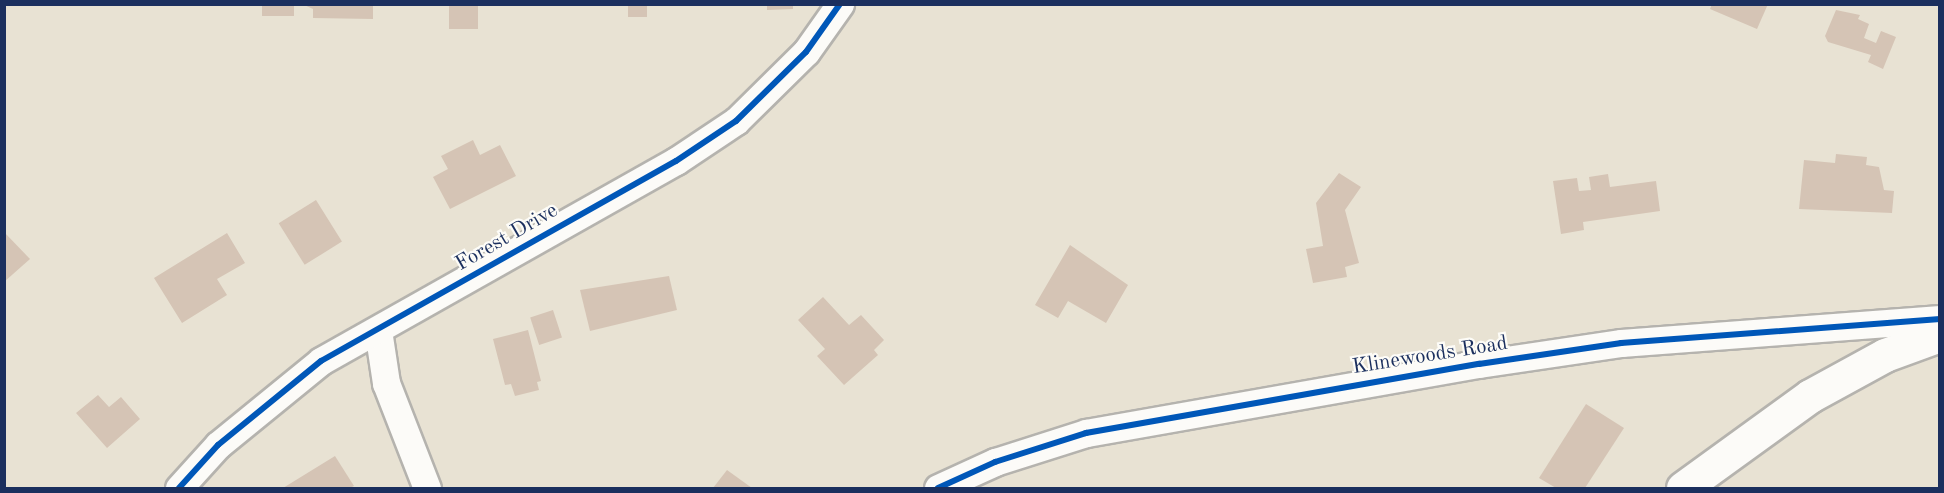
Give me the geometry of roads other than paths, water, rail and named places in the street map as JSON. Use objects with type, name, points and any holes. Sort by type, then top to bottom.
[{"type":"street","name":"Forest Drive","points":[[179,489],[267,401],[321,361],[736,121],[806,52],[840,4]]},
{"type":"street","name":"Klinewoods Road","points":[[938,489],[995,462],[1086,433],[1479,364],[1621,343],[1940,319]]},
{"type":"street","points":[[378,330],[386,383],[427,489]]},
{"type":"street","points":[[1683,489],[1810,396],[1885,355],[1940,335]]}]
